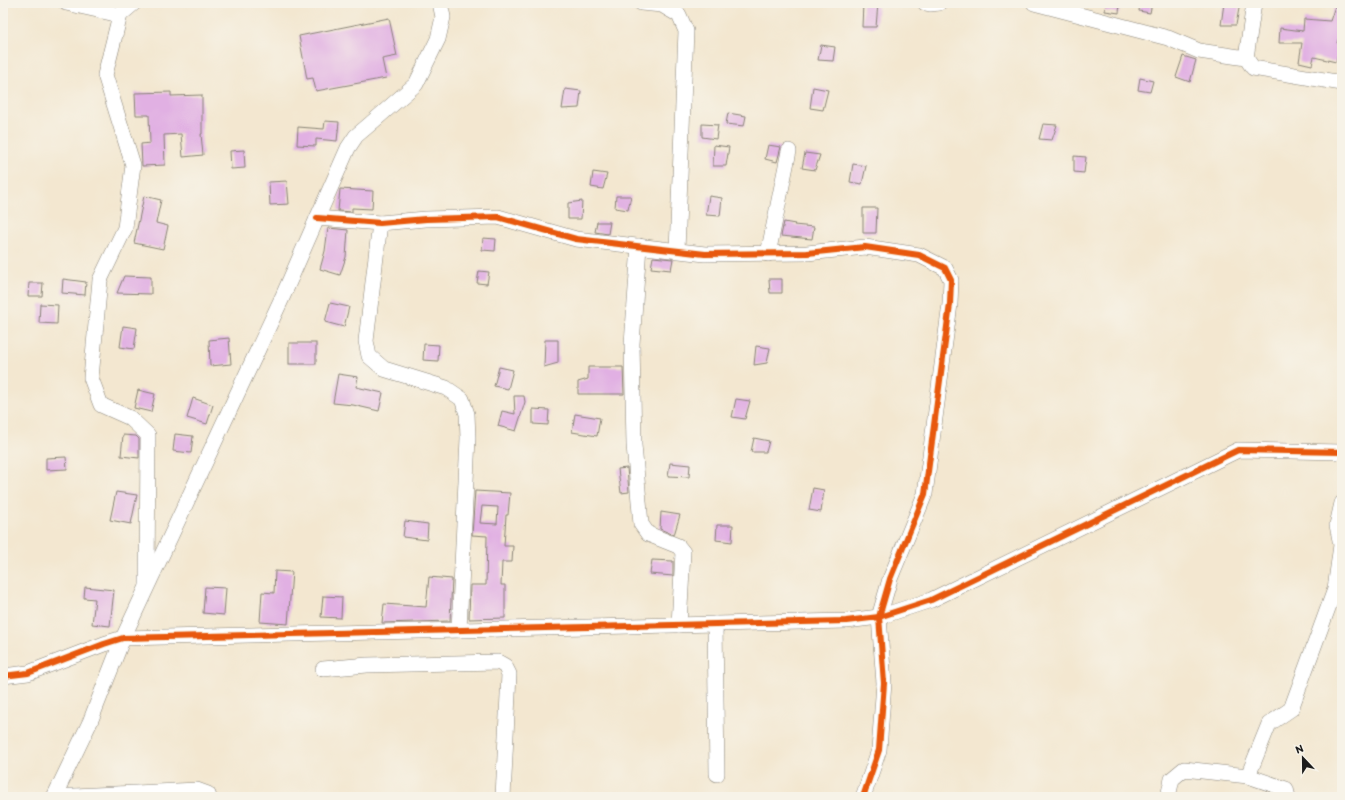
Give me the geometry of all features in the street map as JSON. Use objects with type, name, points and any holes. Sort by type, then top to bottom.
[{"type":"street","points":[[66,3],[120,15]]},
{"type":"street","points":[[134,3],[120,15],[105,74],[133,165],[125,228],[100,280],[91,378],[101,405],[130,418],[148,435],[147,589]]},
{"type":"street","points":[[209,797],[208,794],[197,790],[54,797],[90,722],[123,638],[282,298],[348,148],[356,136],[416,84],[438,39],[443,17],[440,3]]},
{"type":"street","points":[[642,3],[662,5],[680,15],[686,31],[677,250]]},
{"type":"street","points":[[924,3],[939,3]]},
{"type":"street","points":[[1034,3],[1168,38],[1199,51],[1246,58]]},
{"type":"street","points":[[1254,3],[1246,58],[1252,68],[1342,83]]},
{"type":"street","points":[[768,254],[789,151]]},
{"type":"street","points":[[317,218],[380,222],[498,217],[576,239],[705,254],[807,253],[866,248],[919,255],[945,268],[951,280],[950,304],[925,494],[890,579],[879,617],[884,683],[879,750],[863,797]]},
{"type":"street","points":[[380,222],[366,340],[369,356],[384,369],[446,388],[462,399],[467,414],[468,438],[459,630]]},
{"type":"street","points":[[639,246],[632,344],[634,445],[641,524],[648,534],[678,546],[683,552],[679,625]]},
{"type":"street","points":[[3,676],[28,673],[123,638],[846,621],[879,617],[931,600],[1238,450],[1342,452]]},
{"type":"street","points":[[1248,776],[1269,724],[1291,710],[1335,588],[1341,545],[1338,525],[1342,503]]},
{"type":"street","points":[[715,624],[717,774]]},
{"type":"street","points":[[323,669],[367,665],[459,662],[498,662],[505,666],[509,674],[503,797]]},
{"type":"street","points":[[1168,797],[1172,779],[1184,769],[1248,776],[1286,789],[1288,797]]},
{"type":"building","points":[[863,3],[878,3],[876,27],[862,27]]},
{"type":"building","points":[[1106,3],[1120,3],[1119,13],[1105,11]]},
{"type":"building","points":[[1140,3],[1152,3],[1150,13],[1139,11]]},
{"type":"building","points":[[1224,3],[1240,3],[1236,25],[1221,25]]},
{"type":"building","points":[[1336,3],[1342,3],[1342,28],[1337,43],[1340,43],[1336,62],[1314,57],[1312,65],[1299,62],[1302,43],[1279,43],[1280,28],[1303,31],[1304,19],[1330,21]]},
{"type":"building","points":[[389,18],[397,56],[382,59],[386,78],[316,91],[313,78],[307,79],[299,36]]},
{"type":"building","points":[[821,45],[835,47],[833,61],[818,60]]},
{"type":"building","points":[[1183,56],[1196,60],[1190,82],[1176,77]]},
{"type":"building","points":[[1140,78],[1153,81],[1150,92],[1138,90]]},
{"type":"building","points":[[813,87],[828,90],[823,110],[810,108]]},
{"type":"building","points":[[565,89],[581,91],[579,108],[562,109]]},
{"type":"building","points":[[171,92],[171,96],[202,95],[201,134],[203,155],[183,157],[181,134],[164,135],[165,165],[142,166],[141,144],[150,143],[149,115],[136,115],[135,93]]},
{"type":"building","points":[[728,113],[746,116],[744,126],[726,124]]},
{"type":"building","points":[[325,121],[339,122],[337,141],[316,139],[316,146],[297,145],[298,127],[324,129]]},
{"type":"building","points":[[702,124],[718,125],[716,139],[702,137]]},
{"type":"building","points":[[1043,124],[1057,125],[1052,140],[1039,139]]},
{"type":"building","points":[[714,145],[729,147],[726,166],[713,166]]},
{"type":"building","points":[[768,145],[781,147],[777,162],[765,159]]},
{"type":"building","points":[[244,150],[245,168],[231,169],[230,151]]},
{"type":"building","points":[[805,153],[820,155],[815,170],[802,168]]},
{"type":"building","points":[[1074,156],[1086,157],[1084,173],[1074,172]]},
{"type":"building","points":[[853,164],[866,166],[862,184],[850,182]]},
{"type":"building","points":[[593,172],[607,174],[603,189],[591,187]]},
{"type":"building","points":[[287,181],[289,204],[270,205],[269,182]]},
{"type":"building","points":[[340,189],[373,191],[372,209],[352,208],[352,212],[338,211]]},
{"type":"building","points":[[144,196],[161,200],[156,223],[168,226],[163,249],[134,243]]},
{"type":"building","points":[[616,196],[631,196],[628,210],[615,208]]},
{"type":"building","points":[[709,196],[722,198],[720,216],[706,215]]},
{"type":"building","points":[[582,201],[581,219],[568,219],[568,203]]},
{"type":"building","points":[[863,208],[877,208],[876,233],[863,233]]},
{"type":"building","points":[[597,222],[610,222],[608,234],[595,232]]},
{"type":"building","points":[[784,222],[795,224],[794,225],[814,227],[812,239],[781,236]]},
{"type":"building","points":[[328,228],[348,230],[346,257],[340,275],[320,269],[325,251]]},
{"type":"building","points":[[483,238],[496,239],[495,251],[482,250]]},
{"type":"building","points":[[653,257],[673,259],[671,270],[651,268]]},
{"type":"building","points":[[479,271],[489,272],[487,284],[477,283]]},
{"type":"building","points":[[124,276],[151,277],[151,294],[117,293]]},
{"type":"building","points":[[63,279],[86,282],[85,295],[62,293]]},
{"type":"building","points":[[769,279],[782,279],[782,293],[770,293]]},
{"type":"building","points":[[29,283],[43,283],[42,296],[28,296]]},
{"type":"building","points":[[330,303],[349,307],[344,327],[325,322]]},
{"type":"building","points":[[40,304],[58,305],[57,324],[39,323]]},
{"type":"building","points":[[123,326],[137,328],[134,349],[120,347]]},
{"type":"building","points":[[229,338],[231,364],[210,366],[209,340]]},
{"type":"building","points":[[545,340],[558,340],[558,363],[544,367]]},
{"type":"building","points":[[289,343],[316,343],[316,364],[289,364]]},
{"type":"building","points":[[424,344],[439,345],[438,361],[423,360]]},
{"type":"building","points":[[756,346],[770,348],[767,363],[754,365]]},
{"type":"building","points":[[499,367],[513,370],[508,389],[494,386]]},
{"type":"building","points":[[588,367],[623,367],[624,394],[578,394],[578,382],[588,379]]},
{"type":"building","points":[[338,374],[358,377],[356,387],[383,393],[379,411],[353,405],[333,403]]},
{"type":"building","points":[[138,390],[155,394],[151,412],[134,408]]},
{"type":"building","points":[[514,396],[524,396],[525,402],[516,431],[498,426],[502,411],[515,414]]},
{"type":"building","points":[[193,398],[213,405],[207,424],[187,418]]},
{"type":"building","points":[[736,399],[750,401],[745,419],[732,417]]},
{"type":"building","points":[[533,409],[549,410],[548,425],[533,424]]},
{"type":"building","points":[[575,414],[600,418],[597,436],[572,432]]},
{"type":"building","points":[[175,434],[193,436],[191,453],[173,451]]},
{"type":"building","points":[[123,435],[136,436],[139,439],[139,458],[121,456]]},
{"type":"building","points":[[754,438],[769,441],[766,452],[751,452]]},
{"type":"building","points":[[66,457],[67,469],[46,470],[46,458]]},
{"type":"building","points":[[670,463],[690,465],[689,477],[668,476]]},
{"type":"building","points":[[627,468],[629,492],[621,493],[618,469]]},
{"type":"building","points":[[813,488],[824,490],[821,512],[809,510]]},
{"type":"building","points":[[475,491],[510,493],[508,515],[506,515],[504,546],[513,546],[512,562],[502,562],[501,585],[505,585],[505,618],[469,619],[470,585],[486,585],[487,536],[472,535]],"holes":[[[482,506],[498,507],[497,524],[480,523]]]},
{"type":"building","points":[[116,492],[137,495],[131,524],[110,520]]},
{"type":"building","points":[[661,512],[680,515],[674,535],[660,529]]},
{"type":"building","points":[[405,521],[428,524],[427,540],[403,537]]},
{"type":"building","points":[[717,525],[733,525],[732,542],[716,540]]},
{"type":"building","points":[[652,560],[673,561],[673,576],[650,574]]},
{"type":"building","points":[[275,571],[292,572],[288,624],[260,622],[262,592],[274,593]]},
{"type":"building","points":[[429,577],[452,579],[450,621],[382,623],[384,604],[426,607]]},
{"type":"building","points":[[85,587],[114,590],[110,626],[92,624],[95,599],[84,598]]},
{"type":"building","points":[[205,587],[226,588],[224,615],[203,613]]},
{"type":"building","points":[[323,596],[342,597],[341,618],[321,617]]},
{"type":"cycle path","points":[[317,218],[380,223],[426,219],[498,217],[576,239],[705,254],[807,253],[865,247],[919,255],[945,268],[951,280],[950,304],[925,494],[890,579],[879,617],[884,683],[879,750],[863,797]]},
{"type":"cycle path","points":[[3,676],[28,673],[123,638],[846,621],[879,617],[931,600],[1238,450],[1342,452]]}]
